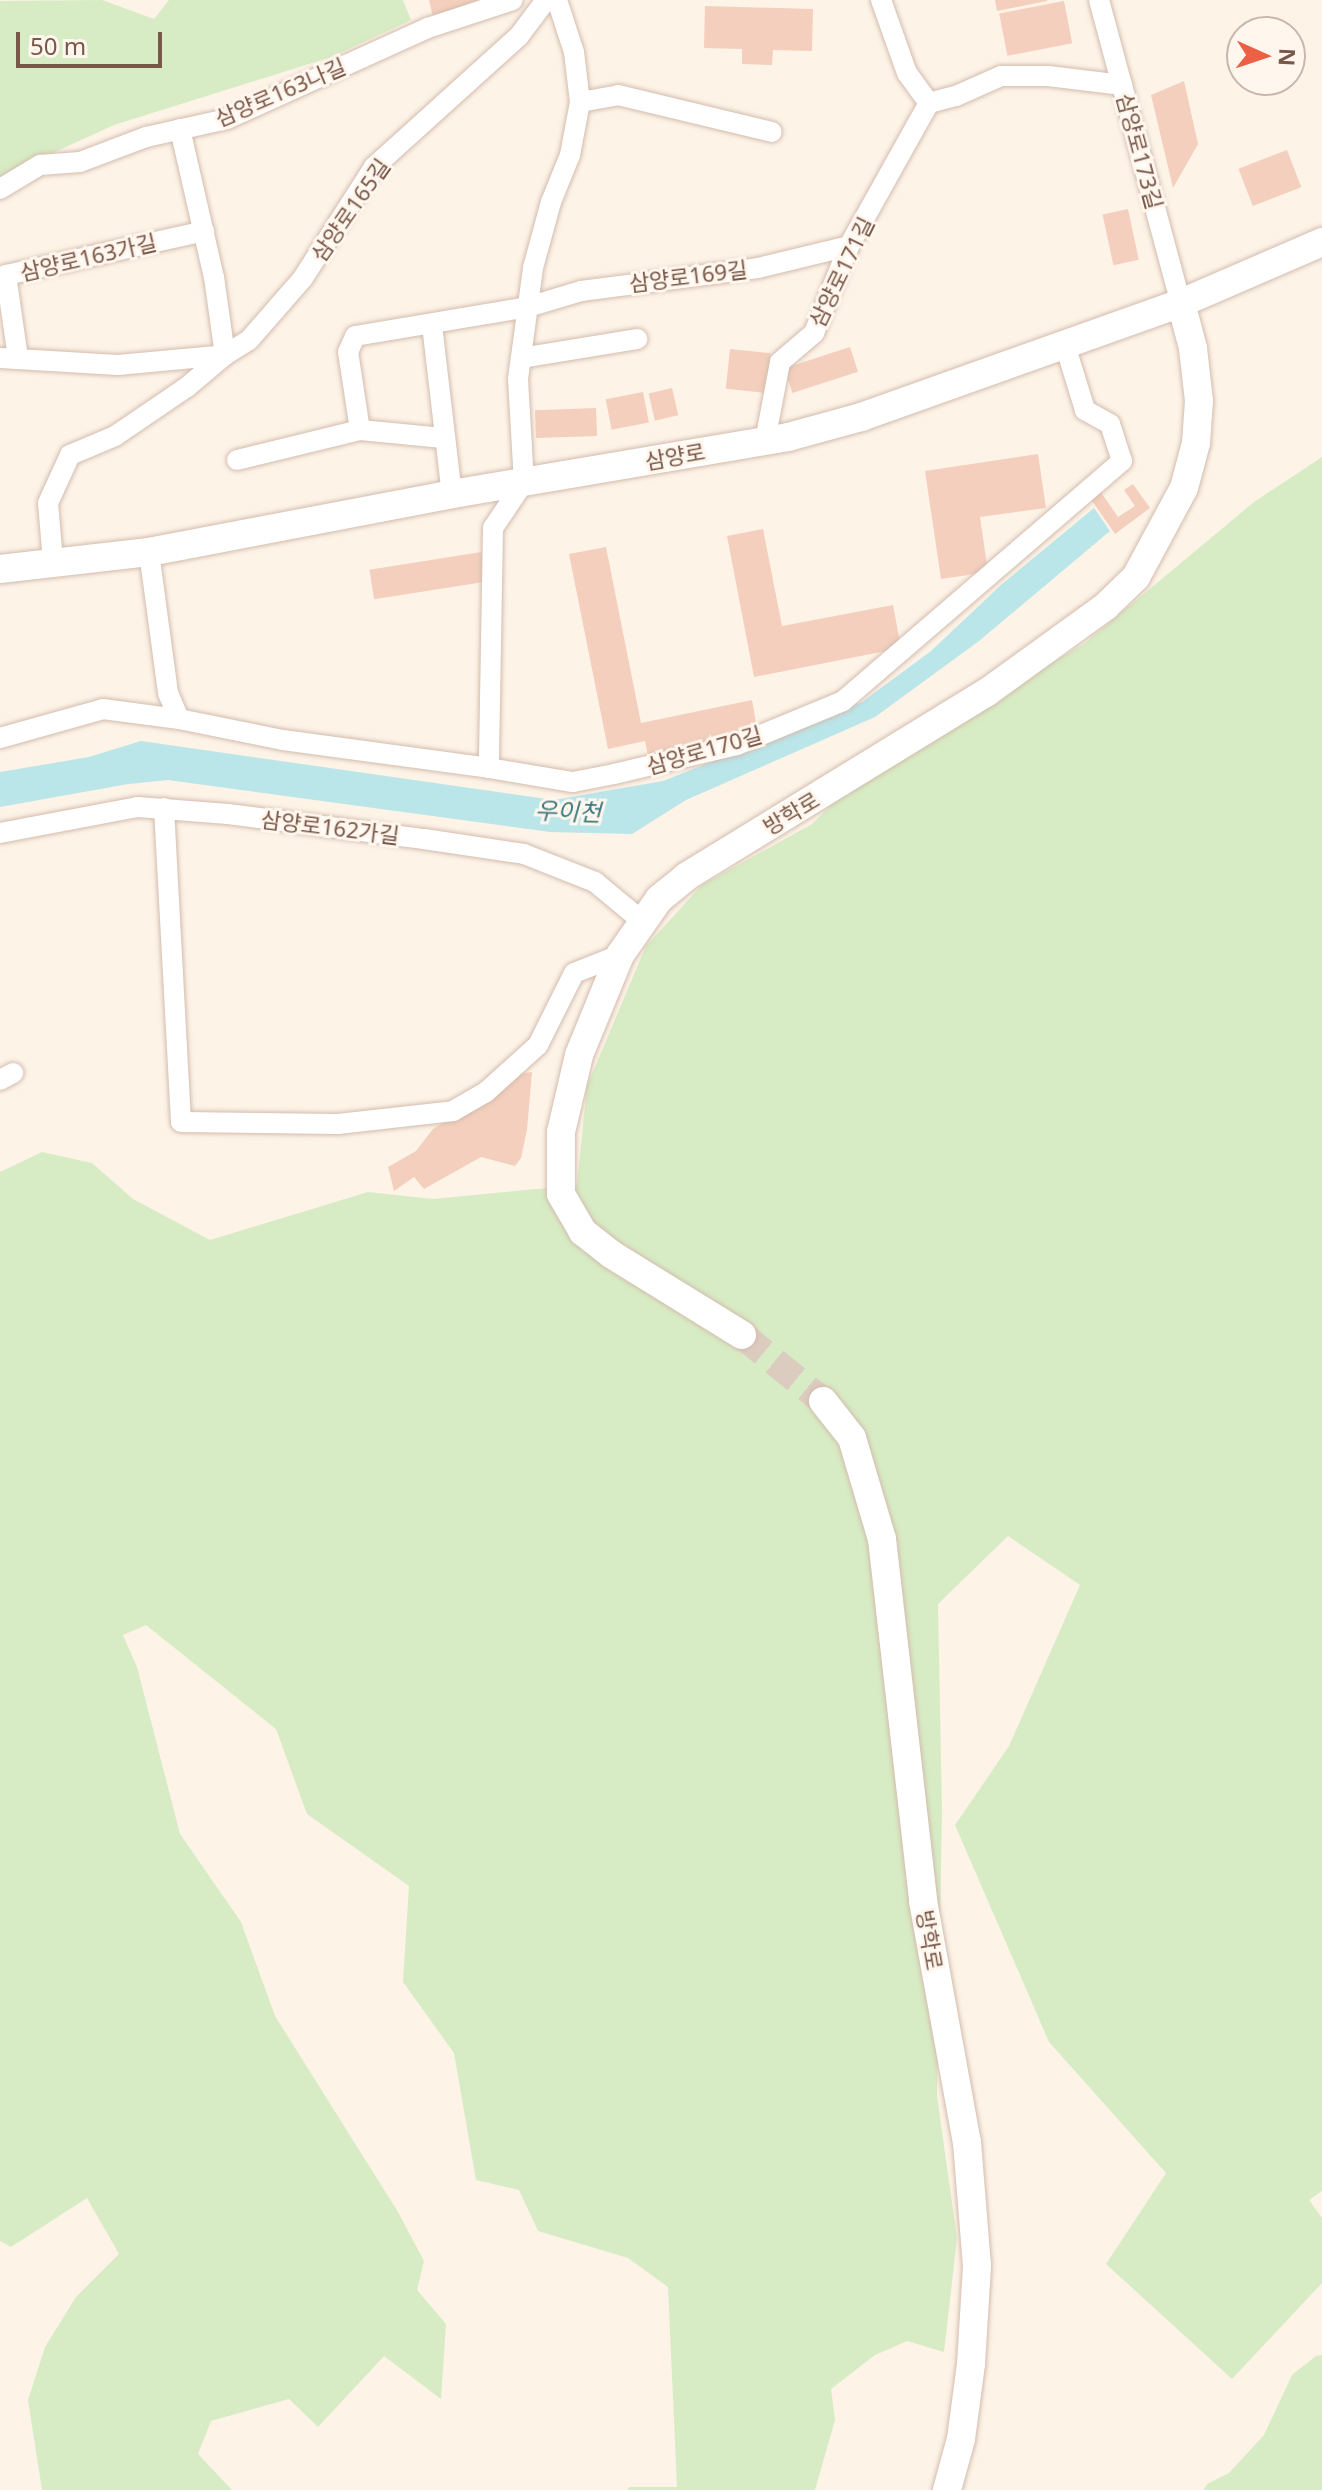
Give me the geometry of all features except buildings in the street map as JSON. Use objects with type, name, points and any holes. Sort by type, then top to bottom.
[{"type":"main road","name":"삼양로","points":[[0,569],[149,552],[452,494],[765,441],[861,417],[1065,345],[1181,303],[1322,242]]},
{"type":"main road","name":"방학로","points":[[742,1335],[611,1254],[583,1232],[561,1194],[561,1132],[579,1055],[620,955],[659,899],[687,876],[986,693],[1106,606],[1136,577],[1184,488],[1196,443],[1199,401],[1193,348],[1181,303]]},
{"type":"main road","name":"방학로","points":[[823,1401],[852,1438],[882,1539],[923,1901],[967,2142],[977,2266],[975,2308],[961,2439],[947,2490]]},
{"type":"street","name":"삼양로163나길","points":[[0,189],[40,165],[80,162],[146,137],[227,119],[428,28],[513,0]]},
{"type":"street","name":"삼양로165길","points":[[53,562],[48,503],[70,455],[115,436],[249,340],[303,278],[374,167],[519,36],[546,0]]},
{"type":"street","points":[[489,768],[493,528],[524,482],[518,379],[533,268],[551,202],[570,155],[580,102],[574,52],[557,0]]},
{"type":"street","points":[[881,0],[907,73],[929,103],[956,96],[1001,76],[1048,76],[1122,85]]},
{"type":"street","name":"삼양로173길","points":[[1099,0],[1181,303]]},
{"type":"street","points":[[580,102],[618,95],[705,119],[772,132]]},
{"type":"street","name":"삼양로171길","points":[[765,441],[780,362],[814,333],[849,246],[929,103]]},
{"type":"street","points":[[180,129],[204,231],[225,355]]},
{"type":"street","name":"삼양로163가길","points":[[204,231],[6,275],[9,358],[118,365],[225,355]]},
{"type":"street","name":"삼양로169길","points":[[360,430],[349,343],[360,334],[432,325],[528,307],[581,291],[758,268],[849,246]]},
{"type":"street","points":[[432,325],[452,494]]},
{"type":"street","points":[[521,358],[637,339]]},
{"type":"street","name":"삼양로170길","points":[[0,738],[103,709],[179,719],[283,740],[573,782],[737,745],[843,701],[1122,461],[1110,424],[1085,410],[1065,345]]},
{"type":"street","points":[[237,460],[360,430],[443,438]]},
{"type":"street","points":[[149,552],[168,693],[179,719]]},
{"type":"street","name":"삼양로162가길","points":[[0,833],[138,807],[164,808],[524,854],[595,882],[642,921]]},
{"type":"street","points":[[164,808],[181,1122],[338,1124],[453,1111],[486,1092],[538,1045],[574,973],[620,955]]},
{"type":"green space","points":[[102,0],[154,19],[169,0],[403,0],[411,20],[331,57],[114,125],[0,177],[0,1]]},
{"type":"green space","points":[[1322,457],[1322,2191],[1309,2200],[1322,2218],[1322,2283],[1232,2379],[1106,2264],[1166,2173],[1049,2042],[955,1825],[1009,1746],[1080,1585],[1008,1536],[938,1604],[942,1811],[937,2096],[957,2238],[944,2352],[907,2341],[875,2355],[831,2389],[835,2420],[815,2490],[628,2490],[629,2487],[677,2487],[668,2287],[628,2258],[538,2231],[519,2190],[476,2180],[454,2053],[403,1982],[409,1886],[307,1814],[276,1729],[146,1625],[123,1635],[137,1667],[180,1834],[241,1922],[275,2016],[398,2212],[424,2261],[417,2290],[446,2324],[441,2399],[384,2356],[318,2427],[289,2399],[211,2421],[198,2454],[232,2490],[42,2490],[28,2400],[45,2347],[76,2297],[119,2254],[87,2198],[11,2247],[0,2241],[0,1172],[42,1152],[92,1163],[133,1199],[210,1240],[368,1192],[433,1199],[577,1185],[587,1086],[646,946],[702,885],[812,824],[853,783],[1085,643],[1254,502]]},
{"type":"green space","points":[[1322,2355],[1322,2490],[1204,2490],[1207,2484],[1229,2473],[1264,2435],[1292,2375],[1316,2356]]},
{"type":"water","name":"우이천","points":[[1094,508],[1110,531],[979,641],[875,717],[686,800],[632,834],[550,832],[168,780],[0,807],[0,772],[89,757],[141,741],[554,800],[663,781],[862,702],[931,651],[1001,585]]},
{"type":"tunnel","points":[[742,1335],[823,1401]]}]
